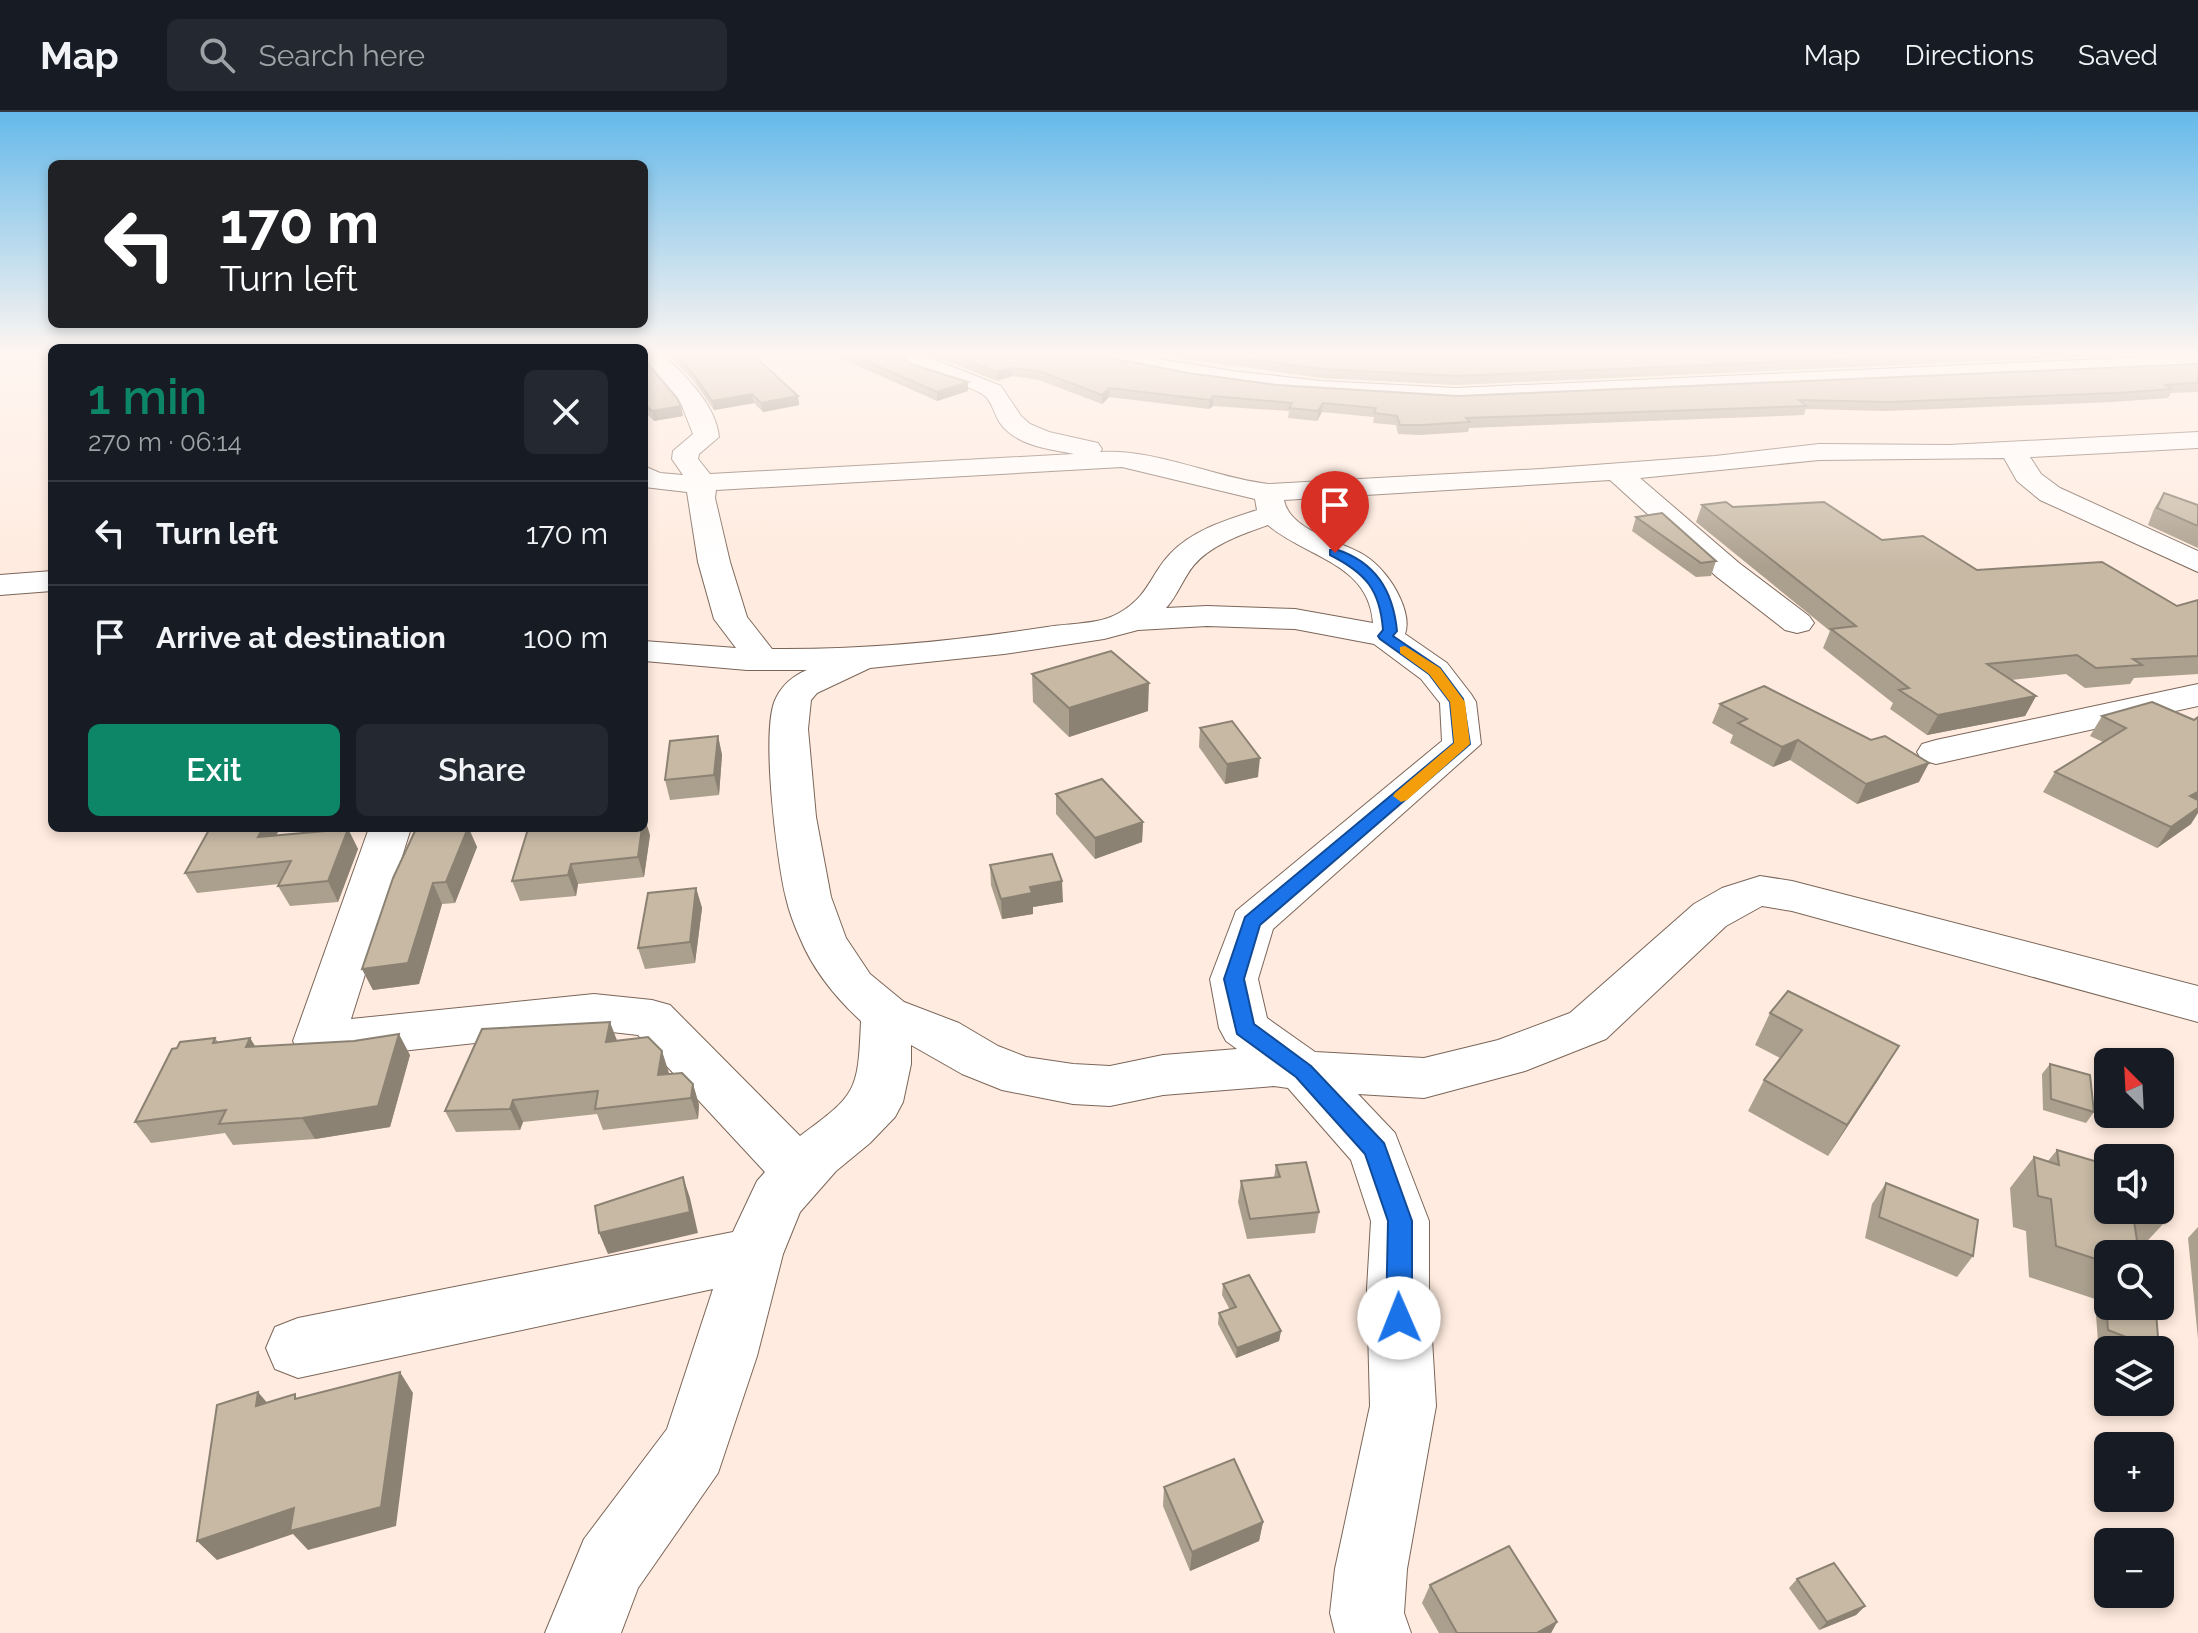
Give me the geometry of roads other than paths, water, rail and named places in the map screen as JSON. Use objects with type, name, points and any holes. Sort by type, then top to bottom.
[{"type":"street","points":[[706,426],[706,437],[686,451],[685,459],[702,482],[701,498],[714,562],[731,619],[762,659]]},
{"type":"street","points":[[1017,426],[1122,459],[1184,470],[1270,503],[1819,452],[1949,453],[2198,440]]},
{"type":"street","points":[[2014,449],[2019,466],[2028,478],[2050,494],[2198,563]]},
{"type":"street","points":[[648,476],[662,482],[702,482],[1122,459]]},
{"type":"street","points":[[1615,470],[1728,570],[1797,623]]},
{"type":"street","points":[[1131,620],[1165,589],[1181,560],[1270,503]]},
{"type":"street","points":[[1270,503],[1295,533],[1355,563],[1380,588],[1388,608],[1390,631],[1385,636]]},
{"type":"street","points":[[0,585],[48,581]]},
{"type":"street","points":[[648,651],[762,659],[858,660],[1002,645],[1111,627],[1131,620],[1207,616],[1295,619],[1385,636],[1434,671],[1458,702],[1462,744],[1252,922],[1234,979],[1244,1028],[1304,1071],[1375,1149],[1400,1221],[1398,1289],[1403,1406],[1371,1569],[1367,1613],[1373,1633]]},
{"type":"street","points":[[858,660],[804,685],[793,700],[789,729],[795,817],[808,897],[824,941],[853,986],[886,1015],[941,1036],[980,1060],[1021,1076],[1110,1086],[1163,1075],[1274,1066],[1304,1071],[1424,1078],[1507,1057],[1588,1026],[1710,915],[1738,898],[1760,891],[1792,896],[2198,1004]]},
{"type":"street","points":[[1936,752],[2198,695]]},
{"type":"street","points":[[389,832],[318,1041],[594,1012],[652,1018],[744,1117],[801,1172]]},
{"type":"street","points":[[583,1633],[610,1565],[694,1449],[725,1356],[753,1254],[777,1198],[876,1102],[885,1064],[886,1015]]},
{"type":"street","points":[[298,1348],[753,1254]]}]
